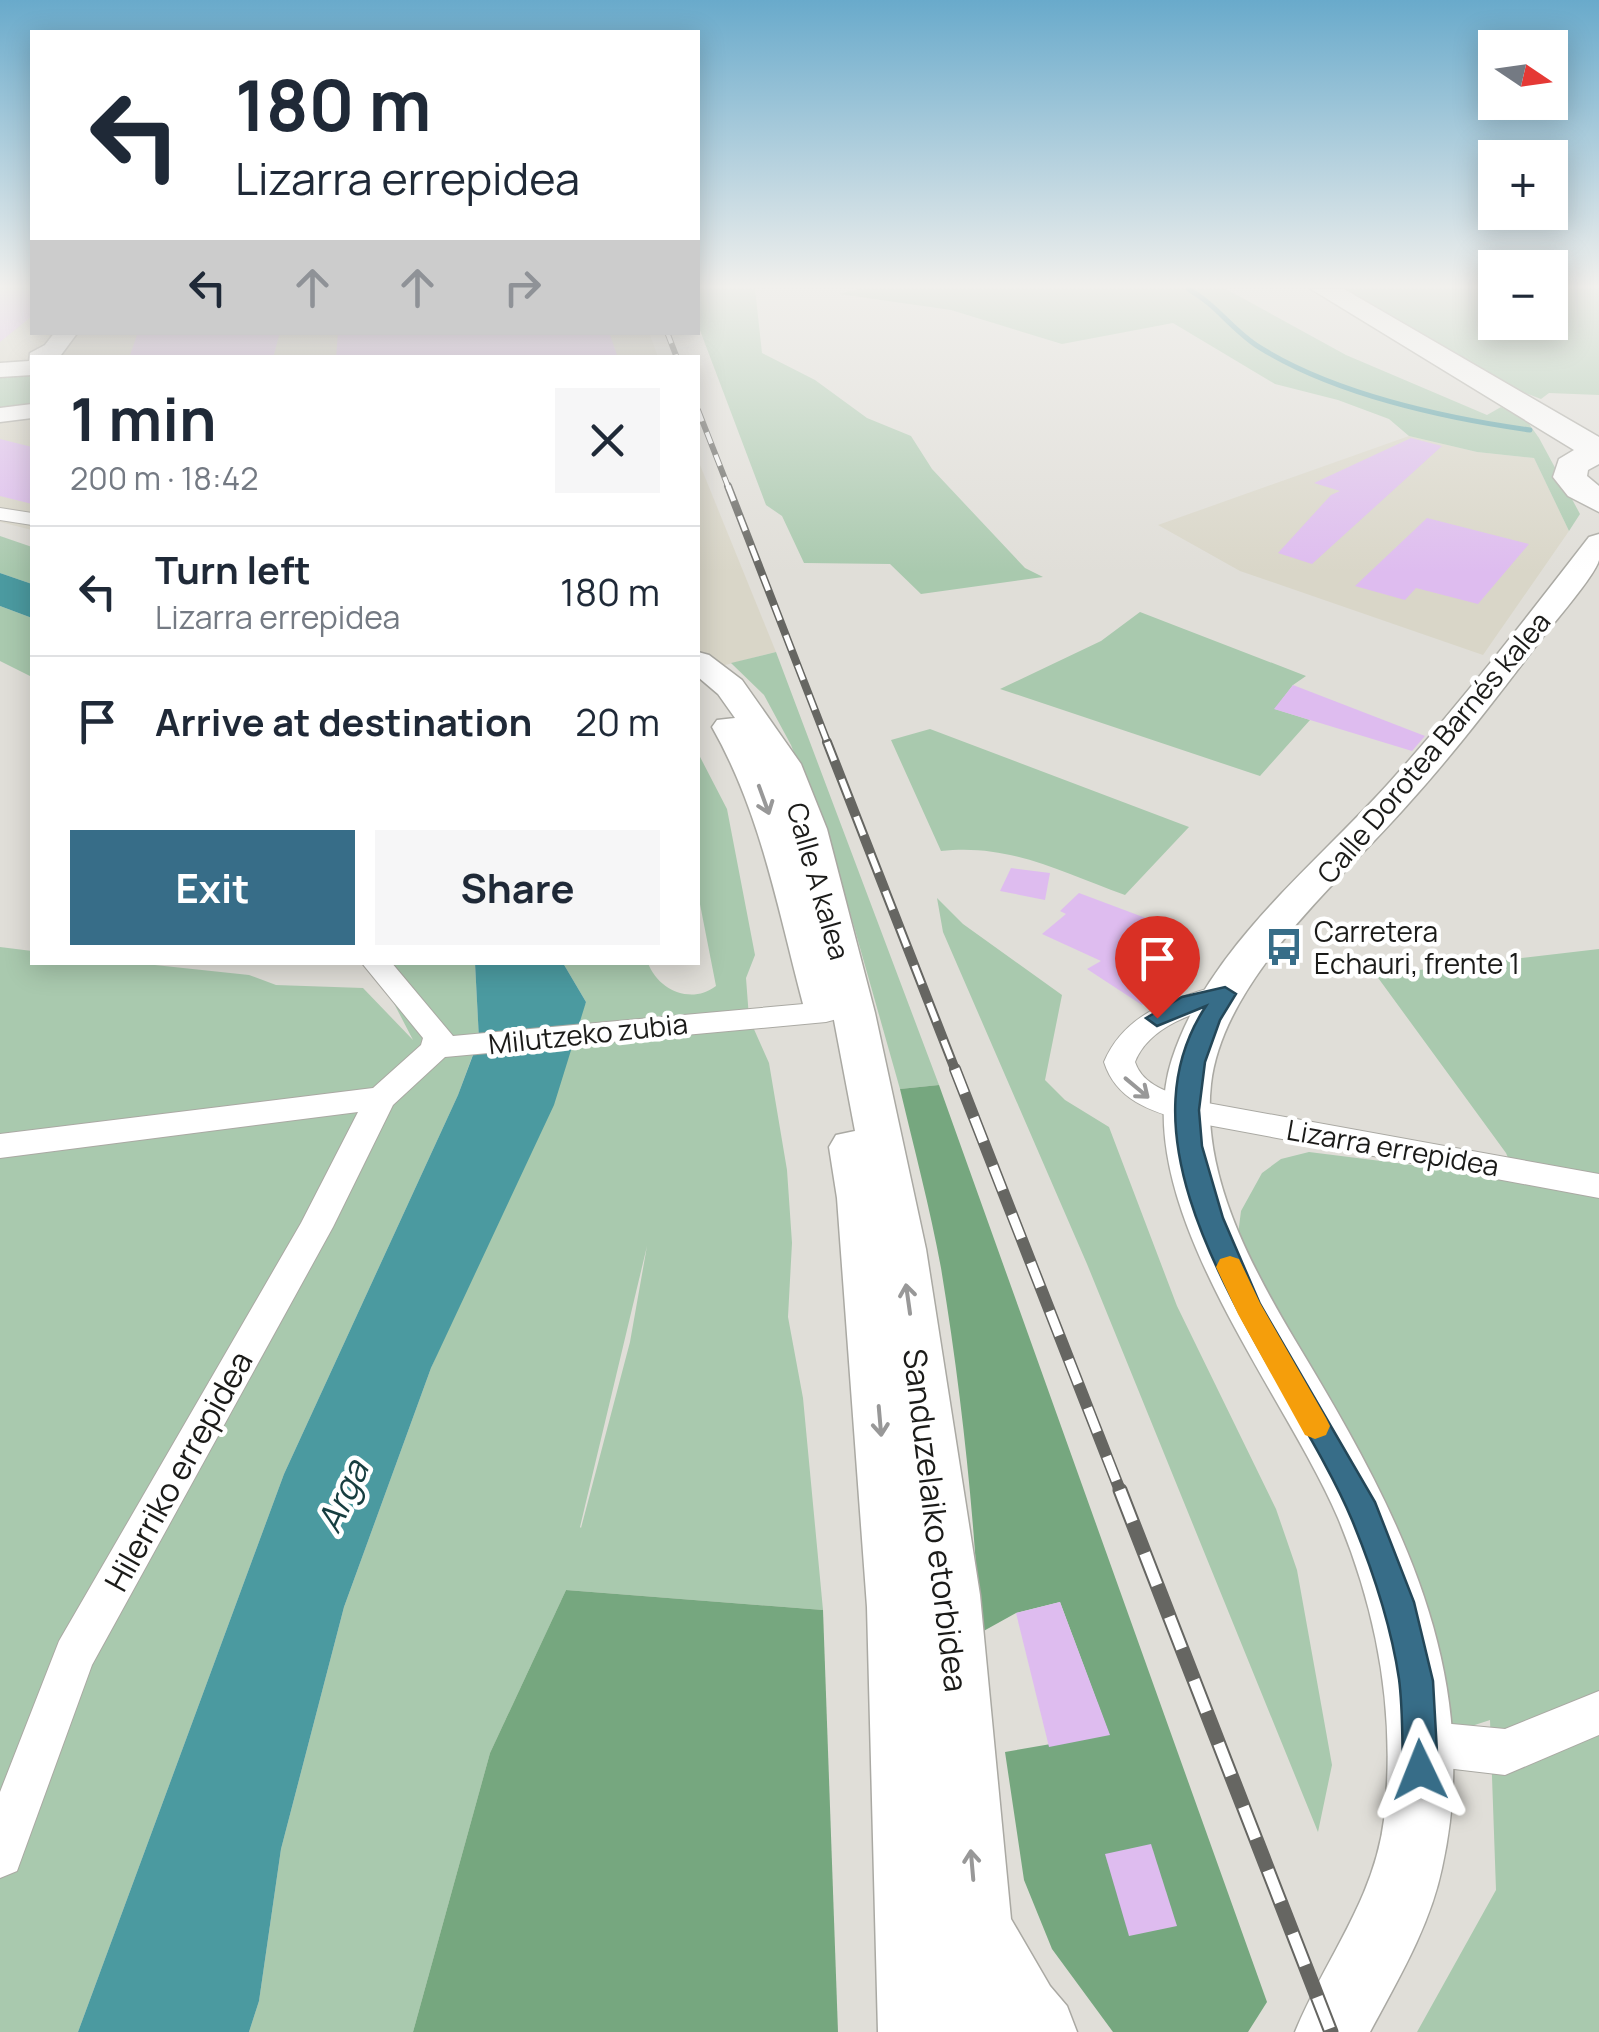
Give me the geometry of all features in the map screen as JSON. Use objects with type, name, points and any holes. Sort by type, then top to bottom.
[{"type":"highway","points":[[1485,384],[1599,452]]},
{"type":"highway","points":[[1599,452],[1572,466],[1570,477],[1599,501]]},
{"type":"main road","name":"Calle Dorotea Barnés kalea","points":[[1225,994],[1491,684],[1599,543]]},
{"type":"main road","name":"Calle A kalea","points":[[700,664],[730,688],[782,764],[809,829],[840,1012]]},
{"type":"main road","name":"Calle A kalea","points":[[700,691],[746,753],[840,1012]]},
{"type":"main road","points":[[1225,994],[1208,1020],[1193,1062],[1186,1110],[1199,1184],[1232,1274],[1364,1512],[1398,1602],[1416,1681],[1421,1798],[1407,1872],[1387,1927],[1331,2032]]},
{"type":"main road","name":"Sanduzelaiko etorbidea","points":[[840,1012],[861,1198],[900,1683],[914,2032]]},
{"type":"main road","name":"Sanduzelaiko etorbidea","points":[[840,1012],[901,1249],[950,1596],[986,2032]]},
{"type":"main road","points":[[900,1683],[927,1812],[937,2032]]},
{"type":"main road","points":[[977,1926],[1024,2012],[1041,2032]]},
{"type":"street","points":[[0,514],[30,519]]},
{"type":"street","points":[[379,965],[450,1046]]},
{"type":"street","name":"Lizarra errepidea","points":[[1225,994],[1190,1002],[1134,1032],[1119,1059],[1124,1078],[1152,1100],[1186,1110],[1599,1186]]},
{"type":"street","name":"Milutzeko zubia","points":[[450,1046],[840,1012]]},
{"type":"street","name":"Hilerriko errepidea","points":[[0,1854],[74,1656],[316,1226],[381,1098],[450,1046]]},
{"type":"street","points":[[0,1146],[381,1098]]},
{"type":"street","points":[[1420,1743],[1505,1752],[1599,1713]]},
{"type":"shaded area","points":[[0,384],[30,384],[30,530],[0,522]]},
{"type":"shaded area","points":[[1409,436],[1477,452],[1534,458],[1569,531],[1483,655],[1240,571],[1158,525]]},
{"type":"shaded area","points":[[700,465],[776,652],[700,671]]},
{"type":"green space","points":[[0,384],[30,384],[30,403],[0,409]]},
{"type":"green space","points":[[720,384],[820,384],[867,418],[911,436],[932,469],[1025,568],[1043,577],[921,594],[890,564],[804,563],[782,516],[766,505]]},
{"type":"green space","points":[[1275,384],[1414,384],[1487,415],[1501,407],[1527,421],[1580,514],[1569,531],[1534,458],[1477,452],[1409,436],[1389,419],[1338,400]]},
{"type":"green space","points":[[1509,384],[1599,384],[1599,395],[1549,393],[1541,399]]},
{"type":"green space","points":[[0,536],[30,546],[30,583],[0,573]]},
{"type":"green space","points":[[0,606],[30,617],[30,676],[0,661]]},
{"type":"green space","points":[[1140,612],[1306,676],[1293,685],[1275,709],[1310,720],[1260,776],[1000,689],[1101,641]]},
{"type":"green space","points":[[776,652],[939,1085],[900,1089],[832,849],[791,745],[764,695],[731,663]]},
{"type":"green space","points":[[930,729],[1189,827],[1125,895],[1012,855],[941,851],[891,740]]},
{"type":"green space","points":[[700,757],[727,809],[755,955],[746,978],[749,1018],[769,1063],[787,1170],[792,1243],[788,1317],[803,1398],[823,1610],[566,1590],[490,1753],[413,2032],[249,2032],[259,2001],[281,1849],[344,1607],[431,1368],[586,1002],[564,965],[649,965],[659,981],[686,994],[706,992],[716,986],[700,904]],"holes":[[[647,1246],[630,1342],[580,1527]]]},
{"type":"green space","points":[[937,898],[963,924],[1062,995],[1045,1080],[1065,1100],[1109,1127],[1177,1306],[1276,1509],[1297,1570],[1332,1765],[1318,1832],[1087,1264],[943,932]]},
{"type":"green space","points":[[0,947],[30,951],[30,965],[155,965],[249,975],[276,985],[363,988],[413,1040],[374,965],[475,965],[479,1038],[458,1095],[284,1474],[78,2032],[0,2032]]},
{"type":"green space","points":[[1599,949],[1599,2032],[1417,2032],[1496,1890],[1490,1720],[1420,1743],[1364,1512],[1233,1274],[1241,1211],[1262,1173],[1281,1159],[1309,1152],[1517,1178],[1506,1153],[1376,975]]},
{"type":"green space","points":[[939,1085],[1267,2002],[1248,2032],[1113,2032],[1052,1949],[1024,1880],[1005,1752],[1109,1734],[1060,1602],[1016,1613],[980,1633],[961,1404],[948,1313],[932,1223],[900,1089]]},
{"type":"green space","points":[[566,1590],[823,1610],[838,2032],[413,2032],[490,1753]]},
{"type":"water","points":[[0,573],[30,583],[30,617],[0,606]]},
{"type":"water","name":"Arga","points":[[475,965],[564,965],[586,1002],[554,1105],[431,1368],[344,1607],[281,1849],[259,2001],[249,2032],[78,2032],[284,1474],[458,1095],[479,1039]]},
{"type":"building","points":[[1411,438],[1442,446],[1312,564],[1278,553],[1331,495],[1340,491],[1314,483]]},
{"type":"building","points":[[0,439],[30,446],[30,504],[0,496]]},
{"type":"building","points":[[1427,518],[1529,544],[1478,604],[1416,588],[1405,600],[1355,586]]},
{"type":"building","points":[[1293,685],[1425,736],[1412,751],[1274,709]]},
{"type":"building","points":[[1011,868],[1050,873],[1045,900],[1000,891]]},
{"type":"building","points":[[1079,893],[1151,920],[1125,951],[1171,984],[1142,1005],[1087,969],[1101,961],[1042,934],[1066,914],[1060,911]]},
{"type":"building","points":[[1060,1602],[1110,1735],[1049,1747],[1016,1613]]},
{"type":"building","points":[[1151,1844],[1177,1926],[1129,1936],[1105,1854]]},
{"type":"waterway","points":[[1336,384],[1426,411],[1530,430]]},
{"type":"railway","points":[[700,415],[729,489]]},
{"type":"railway","points":[[728,486],[828,744]]},
{"type":"railway","points":[[827,742],[956,1072]]},
{"type":"railway","points":[[955,1069],[1121,1493]]},
{"type":"railway","points":[[1120,1490],[1331,2032]]},
{"type":"slow traffic","points":[[1230,1267],[1315,1426]]},
{"type":"place","name":"Carretera Echauri, frente 1","points":[[1284,947]]},
{"type":"route","points":[[1157,1018],[1190,1002],[1225,994],[1208,1020],[1193,1062],[1186,1110],[1199,1184],[1232,1274],[1364,1512],[1398,1602],[1416,1681],[1420,1770]]}]
